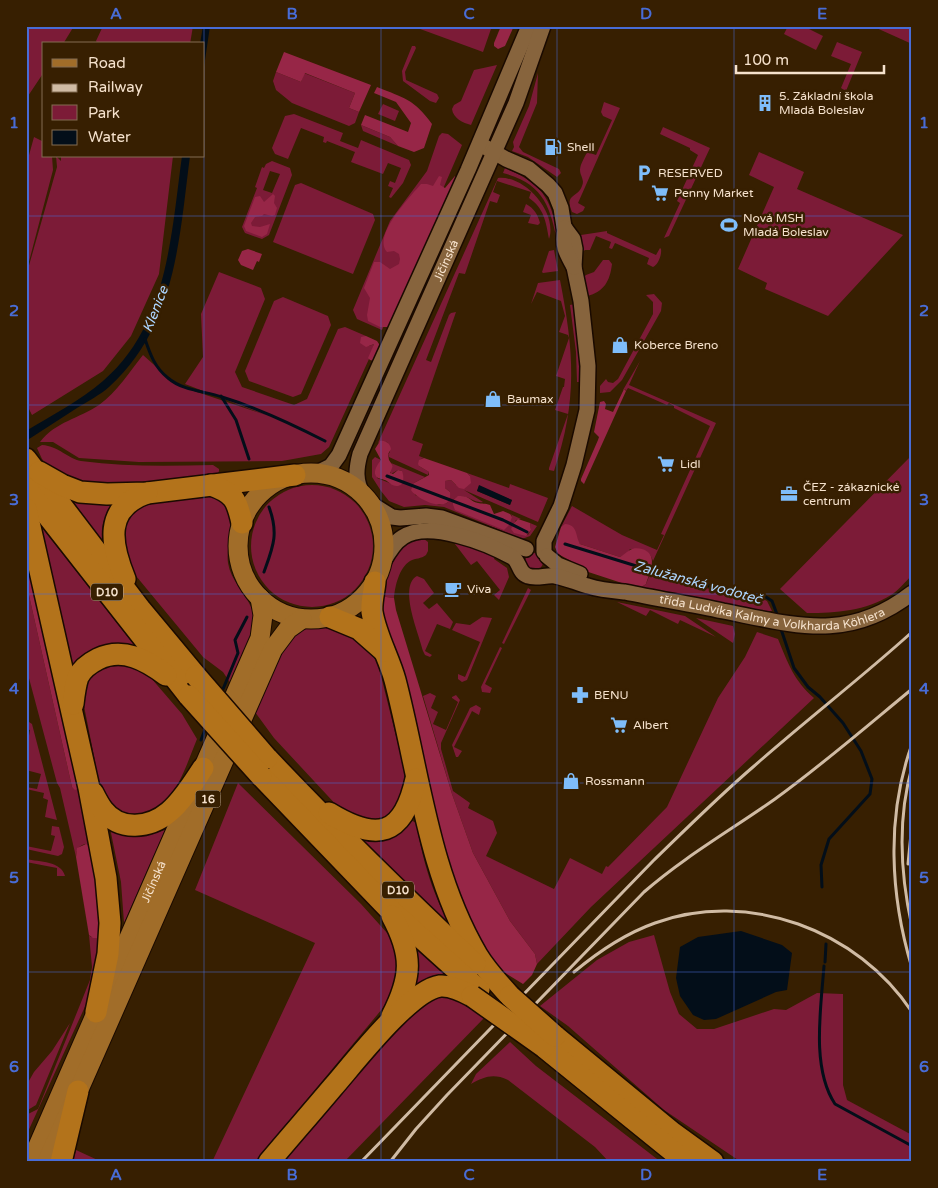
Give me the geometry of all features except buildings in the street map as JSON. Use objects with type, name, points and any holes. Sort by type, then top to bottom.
[{"type":"highway","points":[[29,463],[53,480],[80,492],[107,494],[148,492],[294,475]]},
{"type":"highway","name":"D10","points":[[29,463],[141,610],[196,676],[264,767],[387,907],[483,985],[686,1162]]},
{"type":"highway","points":[[212,485],[224,489],[234,498],[242,522]]},
{"type":"highway","name":"D10","points":[[26,488],[188,696],[264,767],[307,800],[412,905],[483,985],[510,996],[549,1042],[713,1162]]},
{"type":"highway","points":[[141,610],[126,583],[116,557],[114,528],[126,505],[136,497],[148,492]]},
{"type":"highway","points":[[26,509],[72,709],[106,878],[110,923],[108,954],[96,1012]]},
{"type":"highway","points":[[269,1162],[390,1022],[413,1001],[430,990],[441,986],[454,988],[483,985],[478,956],[462,927],[445,888],[416,779],[394,680],[372,611],[378,573]]},
{"type":"highway","points":[[330,617],[359,629],[385,651]]},
{"type":"highway","points":[[72,709],[74,690],[78,677],[84,669],[97,659],[114,654],[126,654],[150,664],[170,678],[188,696]]},
{"type":"highway","points":[[89,788],[103,810],[115,821],[132,826],[146,824],[170,811],[203,768]]},
{"type":"highway","points":[[307,800],[352,826],[362,830],[375,831],[396,823],[406,811],[412,797],[416,779]]},
{"type":"highway","points":[[387,907],[401,933],[406,949],[408,966],[402,996],[390,1022]]},
{"type":"highway","points":[[61,1162],[78,1091]]},
{"type":"main road","name":"Jičínská","points":[[317,473],[342,480],[367,499],[382,527],[384,552],[378,573],[356,604],[330,617],[302,619],[275,610],[260,598],[247,582],[240,563],[238,543],[242,522],[247,511],[262,492],[277,481],[294,475],[317,473]]},
{"type":"main road","name":"Jičínská","points":[[31,1162],[260,638],[263,623],[260,598]]},
{"type":"main road","name":"Jičínská","points":[[47,1162],[273,649],[288,629],[302,619]]},
{"type":"street","name":"Jičínská","points":[[317,473],[331,466],[339,455],[479,144],[529,26]]},
{"type":"street","name":"Jičínská","points":[[367,499],[360,489],[357,475],[360,454],[516,103],[543,26]]},
{"type":"street","points":[[378,573],[398,540],[411,533],[424,531],[460,536],[486,545],[514,558],[521,572],[526,576],[538,576],[547,568],[548,563],[544,541],[559,511],[582,433],[587,410],[588,384],[585,334],[574,267],[564,251],[565,228],[561,208],[554,193],[540,176],[479,144]]},
{"type":"street","points":[[518,564],[522,552],[539,537],[553,503],[565,489]]},
{"type":"street","points":[[367,499],[392,517],[426,516],[442,518],[520,548],[538,548],[546,554]]},
{"type":"street","name":"třída Ludvíka Kalmy a Volkharda Köhlera","points":[[546,554],[558,565],[626,592]]},
{"type":"street","name":"třída Ludvíka Kalmy a Volkharda Köhlera","points":[[538,576],[554,576],[594,588],[626,592],[792,625],[823,627],[856,623],[889,609],[912,593]]},
{"type":"green space","points":[[26,26],[74,26],[64,42],[42,42],[42,75],[26,99]]},
{"type":"green space","points":[[103,26],[193,26],[190,42],[96,41]]},
{"type":"green space","points":[[412,26],[492,26],[483,52]]},
{"type":"green space","points":[[788,26],[803,26],[823,36],[816,50],[784,34]]},
{"type":"green space","points":[[872,26],[912,26],[912,44]]},
{"type":"green space","points":[[837,42],[862,52],[846,91],[841,88],[851,64],[831,56]]},
{"type":"green space","points":[[412,46],[416,48],[405,72],[406,80],[437,94],[439,98],[436,103],[430,101],[403,81],[402,71]]},
{"type":"green space","points":[[497,65],[471,125],[459,120],[454,115],[452,109],[454,105],[461,101],[474,70]]},
{"type":"green space","points":[[276,72],[301,82],[304,73],[355,93],[349,108],[359,112],[355,123],[349,126],[292,103],[276,90],[273,81]]},
{"type":"green space","points":[[538,73],[537,103],[519,147],[523,152],[559,169],[561,173],[557,177],[528,157],[512,151],[514,147],[513,142],[529,106]]},
{"type":"green space","points":[[604,102],[620,108],[578,203],[585,207],[583,211],[577,214],[572,212],[570,202],[572,196],[580,190],[583,184],[580,170],[582,163],[587,152],[596,155],[612,120],[603,116],[601,112]]},
{"type":"green space","points":[[383,104],[399,111],[395,121],[378,114]]},
{"type":"green space","points":[[294,114],[343,133],[340,141],[358,148],[361,140],[409,160],[411,165],[403,183],[391,198],[389,197],[393,188],[388,186],[390,181],[395,183],[401,168],[388,163],[383,174],[351,162],[355,152],[327,141],[326,143],[323,142],[324,137],[301,128],[288,159],[275,154],[272,148],[285,116]]},
{"type":"green space","points":[[361,125],[390,137],[398,146],[363,131]]},
{"type":"green space","points":[[663,127],[710,148],[669,236],[664,238],[680,203],[677,201],[698,155],[690,150],[690,148],[660,134]]},
{"type":"green space","points":[[442,133],[448,134],[462,145],[382,330],[357,319],[353,310],[390,221],[427,171],[439,136]]},
{"type":"green space","points":[[34,137],[42,141],[42,158],[52,158],[53,170],[26,273],[26,166]]},
{"type":"green space","points":[[759,152],[804,172],[797,189],[903,235],[828,316],[765,289],[767,283],[738,269],[774,187],[749,175]]},
{"type":"green space","points":[[56,158],[61,161],[61,158],[173,158],[159,274],[131,336],[103,371],[32,415],[26,403],[26,276],[57,167]]},
{"type":"green space","points":[[272,161],[290,168],[292,175],[269,235],[262,239],[245,233],[242,227],[257,188],[255,187],[262,167],[264,168],[266,164]],"holes":[[[270,171],[280,174],[272,193],[263,190]]]},
{"type":"green space","points":[[505,168],[530,181],[545,197],[554,217],[560,244],[558,245],[552,219],[543,198],[528,183],[503,173]]},
{"type":"green space","points":[[498,178],[519,183],[531,192],[497,181],[493,192],[500,195],[497,203],[490,201],[465,274],[459,273],[426,360],[431,362],[449,315],[456,312],[412,440],[423,444],[419,456],[424,458],[421,459],[419,466],[429,472],[428,475],[389,457],[388,454],[390,452],[387,442],[381,441],[378,443]]},
{"type":"green space","points":[[301,183],[373,214],[375,220],[353,274],[273,242],[295,185]]},
{"type":"green space","points":[[531,192],[544,207],[549,218],[549,239],[541,211],[529,198]]},
{"type":"green space","points":[[526,204],[537,215],[540,223],[538,225],[528,223],[531,215],[523,212]]},
{"type":"green space","points":[[607,231],[607,233],[656,255],[660,248],[661,254],[658,262],[653,267],[647,264],[649,258],[615,243],[612,249],[609,248],[611,242],[596,236],[590,250],[585,250],[581,253],[578,246],[582,245],[581,235]]},
{"type":"green space","points":[[554,250],[558,271],[543,273],[549,251]]},
{"type":"green space","points":[[603,260],[609,260],[612,264],[608,281],[598,292],[587,296],[584,277],[594,272]]},
{"type":"green space","points":[[219,272],[261,288],[265,299],[235,372],[242,387],[294,405],[307,399],[338,329],[345,327],[366,336],[369,346],[374,344],[329,447],[321,454],[282,461],[139,462],[79,458],[53,442],[40,442],[53,430],[92,410],[106,400],[143,355],[171,380],[182,387],[266,415],[185,384],[203,357],[201,314]]},
{"type":"green space","points":[[560,280],[565,306],[571,353],[568,414],[555,410],[564,387],[565,379],[556,376],[569,338],[568,335],[559,332],[565,316],[561,301],[537,292],[531,304],[538,283]]},
{"type":"green space","points":[[654,294],[662,303],[661,311],[622,380],[610,392],[600,393],[600,386],[606,379],[608,382],[613,383],[618,379],[653,314],[653,302],[646,295]]},
{"type":"green space","points":[[283,297],[328,316],[331,325],[301,394],[293,397],[249,381],[245,371],[274,301]]},
{"type":"green space","points":[[575,304],[581,382],[577,382],[576,352],[570,305]]},
{"type":"green space","points":[[640,361],[629,385],[716,423],[653,561],[647,552],[641,550],[630,549],[627,554],[620,557],[580,544],[563,526],[561,527],[572,506],[622,535],[657,550],[664,535],[661,534],[710,426],[674,408],[669,403],[667,405],[628,388],[626,391],[625,389],[623,390]]},
{"type":"green space","points":[[568,414],[562,445],[554,471],[549,470],[549,468]]},
{"type":"green space","points":[[42,445],[81,461],[130,465],[213,465],[219,471],[217,476],[90,488],[48,466],[37,448]]},
{"type":"green space","points":[[912,455],[912,575],[894,593],[871,605],[840,612],[807,613],[780,589]]},
{"type":"green space","points":[[375,457],[381,460],[377,478],[397,486],[400,485],[402,471],[398,470],[391,474],[390,471],[393,466],[391,463],[425,477],[414,483],[415,495],[439,505],[447,503],[450,497],[450,492],[445,488],[445,481],[451,480],[456,485],[470,476],[467,473],[509,488],[510,484],[548,498],[538,522],[464,490],[483,502],[461,496],[453,500],[454,507],[504,529],[512,516],[510,514],[521,519],[516,520],[512,527],[528,535],[531,530],[530,523],[537,526],[530,536],[522,539],[444,507],[425,505],[404,507],[389,501],[372,477],[372,460]],"holes":[[[479,486],[512,500],[510,505],[477,491]]]},
{"type":"green space","points":[[312,485],[335,489],[355,503],[369,523],[373,546],[369,569],[355,589],[335,603],[312,607],[289,603],[269,589],[255,569],[251,546],[255,523],[269,503],[289,489]]},
{"type":"green space","points":[[209,494],[226,502],[231,513],[232,526],[228,563],[235,581],[251,607],[253,616],[248,646],[231,684],[223,672],[203,657],[127,565],[120,546],[127,515],[144,504]]},
{"type":"green space","points":[[72,500],[89,504],[112,504],[113,506],[103,522],[102,541]]},
{"type":"green space","points":[[42,528],[135,646],[114,644],[99,647],[87,655],[72,670]]},
{"type":"green space","points":[[424,539],[428,542],[426,555],[410,561],[403,568],[394,598],[379,596],[395,554],[408,541]]},
{"type":"green space","points":[[457,540],[495,556],[494,559],[507,568],[509,577],[499,600],[494,595],[500,590],[477,561],[471,565],[455,544]]},
{"type":"green space","points":[[530,553],[538,553],[543,558],[541,569],[530,571],[525,566],[525,558]]},
{"type":"green space","points":[[650,574],[688,585],[761,598],[767,601],[772,611],[760,612],[640,588],[646,584]]},
{"type":"green space","points":[[417,576],[424,579],[434,593],[423,603],[429,609],[437,603],[453,622],[450,629],[437,624],[425,651],[432,655],[430,657],[425,655],[423,651],[409,600],[409,590],[412,581]]},
{"type":"green space","points":[[26,582],[72,787],[79,789],[94,851],[85,844],[80,846],[76,857],[60,788],[57,783],[26,667]]},
{"type":"green space","points":[[528,588],[531,590],[504,644],[502,643]]},
{"type":"green space","points":[[617,602],[685,616],[716,637],[680,620],[678,624],[650,610],[646,616]]},
{"type":"green space","points":[[482,617],[492,618],[467,680],[462,682],[458,679],[458,674],[465,677],[480,642],[452,630],[456,623],[470,625]]},
{"type":"green space","points":[[696,618],[733,626],[735,634],[733,643]]},
{"type":"green space","points":[[330,628],[344,631],[357,639],[377,660],[405,772],[406,788],[404,800],[386,818],[368,821],[340,809],[274,738],[255,712],[280,655],[293,636],[299,631],[306,629]]},
{"type":"green space","points":[[757,632],[778,639],[796,678],[814,698],[591,907],[537,964],[535,954],[510,921],[473,853],[452,794],[423,696],[430,693],[436,696],[431,708],[438,712],[433,724],[446,730],[458,702],[452,697],[456,695],[460,700],[441,743],[441,749],[453,791],[470,803],[468,808],[493,821],[497,833],[486,856],[554,889],[570,858],[602,874],[606,866],[608,867],[667,807],[718,698],[745,657]]},
{"type":"green space","points":[[500,647],[502,648],[485,684],[492,688],[490,693],[482,692],[481,687]]},
{"type":"green space","points":[[121,661],[145,671],[182,714],[197,739],[174,790],[156,810],[144,814],[130,814],[120,811],[108,801],[102,792],[97,778],[83,701],[90,678],[98,670]]},
{"type":"green space","points":[[476,705],[481,708],[479,715],[472,711],[454,747],[462,751],[456,757],[452,745],[470,708]]},
{"type":"green space","points":[[26,723],[32,724],[57,820],[45,817],[48,800],[43,798],[44,793],[26,789],[26,787],[37,789],[41,774],[26,770],[26,753],[30,730],[26,729]]},
{"type":"green space","points":[[238,783],[361,904],[388,934],[397,950],[399,977],[392,997],[255,1162],[212,1162],[315,943],[195,890]]},
{"type":"green space","points":[[411,820],[416,823],[426,865],[440,906],[454,931],[360,840],[360,838]]},
{"type":"green space","points":[[52,826],[59,827],[64,847],[62,854],[58,856],[26,849],[26,846],[51,851],[55,836],[51,835]]},
{"type":"green space","points":[[110,828],[117,832],[137,836],[165,830],[124,923],[121,882]]},
{"type":"green space","points":[[26,859],[55,865],[63,871],[65,876],[57,876],[57,868],[26,862]]},
{"type":"green space","points":[[89,935],[91,937],[102,936],[88,1000],[26,1136],[26,1115],[38,1109],[90,980],[92,967]]},
{"type":"green space","points":[[654,935],[670,992],[679,1014],[697,1029],[714,1029],[774,1009],[786,1010],[817,993],[843,994],[843,1085],[847,1100],[912,1135],[912,1162],[741,1162],[664,1110],[568,1026],[540,1006],[597,960],[629,942]]},
{"type":"green space","points":[[415,947],[450,979],[414,989]]},
{"type":"green space","points":[[430,996],[459,1001],[485,1017],[344,1162],[270,1162],[404,1015]]},
{"type":"green space","points":[[70,1023],[36,1105],[26,1111],[26,1086]]},
{"type":"green space","points":[[510,1042],[536,1066],[661,1162],[609,1162],[595,1147],[508,1080],[493,1076],[480,1079],[471,1084],[476,1074]]},
{"type":"green space","points":[[76,1150],[102,1162],[73,1162]]},
{"type":"shaded area","points":[[501,26],[514,26],[505,46],[498,49],[494,46],[494,43]]},
{"type":"shaded area","points":[[284,52],[371,85],[359,112],[349,108],[355,93],[305,73],[301,82],[276,72]]},
{"type":"shaded area","points":[[377,87],[408,100],[426,116],[432,124],[424,148],[414,152],[398,146],[390,137],[361,125],[365,115],[408,132],[411,123],[396,102],[374,93]]},
{"type":"shaded area","points":[[439,176],[442,177],[440,185],[445,188],[455,176],[457,178],[390,327],[380,327],[368,321],[367,315],[370,298],[364,288],[374,262],[380,262],[390,269],[399,264],[399,254],[394,251],[387,252],[384,245],[384,236],[401,207],[421,184],[433,186]]},
{"type":"shaded area","points":[[273,194],[275,196],[274,203],[277,208],[275,215],[264,214],[255,217],[251,223],[252,226],[260,227],[270,224],[267,234],[262,237],[246,231],[244,226],[255,197],[260,196],[264,202]]},
{"type":"shaded area","points":[[248,249],[262,254],[253,270],[241,265],[238,260],[242,251]]},
{"type":"shaded area","points":[[366,336],[377,341],[381,347],[374,361],[368,358],[374,344],[366,347],[360,343],[361,337]]},
{"type":"shaded area","points":[[624,389],[626,391],[584,484],[581,479],[599,437],[594,432],[600,402],[604,401],[606,404],[605,409],[613,412]]},
{"type":"shaded area","points":[[380,441],[387,442],[390,445],[391,449],[388,454],[393,466],[390,473],[393,474],[398,470],[402,471],[403,481],[399,486],[378,478],[375,474],[381,460],[375,449]]},
{"type":"shaded area","points":[[424,458],[467,473],[470,476],[471,483],[464,489],[459,488],[451,480],[445,481],[445,488],[450,492],[449,499],[441,505],[420,498],[411,490],[414,483],[429,475],[429,472],[418,464],[419,460]]},
{"type":"shaded area","points":[[458,496],[465,496],[475,502],[490,505],[494,514],[503,511],[510,514],[512,517],[509,525],[504,530],[455,510],[453,500]]},
{"type":"shaded area","points":[[518,519],[530,523],[531,530],[526,536],[514,533],[511,529]]},
{"type":"shaded area","points":[[565,524],[574,528],[580,544],[620,557],[634,549],[647,551],[652,559],[652,564],[646,584],[640,588],[631,586],[570,566],[571,561],[558,554],[555,547],[561,527]]},
{"type":"shaded area","points":[[26,545],[79,788],[75,790],[72,787],[26,582]]},
{"type":"shaded area","points":[[379,596],[394,598],[452,794],[473,853],[510,921],[535,954],[537,964],[532,975],[523,984],[499,969],[483,951],[462,917],[377,601]]},
{"type":"shaded area","points":[[86,844],[90,847],[103,917],[99,938],[93,938],[89,935],[76,857],[77,848]]},
{"type":"water","points":[[203,26],[210,26],[205,60],[205,42],[200,42]]},
{"type":"water","name":"Klenice","points":[[182,158],[190,158],[177,250],[161,309],[148,337],[131,363],[109,387],[26,441],[26,431],[94,388],[125,358],[141,333],[154,306],[163,277],[174,217]]},
{"type":"water","points":[[479,485],[512,500],[510,505],[477,491]]},
{"type":"water","points":[[741,931],[782,945],[792,953],[787,990],[776,992],[716,1019],[704,1020],[693,1015],[680,996],[676,978],[680,947],[698,937]]},
{"type":"waterway","name":"Zalužanská vodoteč","points":[[145,339],[156,365],[163,374],[180,386],[249,406],[325,441]]},
{"type":"waterway","points":[[221,396],[236,420],[249,459]]},
{"type":"waterway","name":"Zalužanská vodoteč","points":[[387,476],[503,520],[527,532]]},
{"type":"waterway","points":[[264,572],[274,540],[274,525],[269,507]]},
{"type":"waterway","name":"Zalužanská vodoteč","points":[[565,544],[685,581],[766,597],[772,601],[778,617]]},
{"type":"waterway","points":[[221,694],[238,653],[235,640],[247,617]]},
{"type":"waterway","name":"Zalužanská vodoteč","points":[[780,626],[794,668],[808,687],[820,697],[843,723],[861,751],[872,779],[870,794],[829,839],[821,865],[822,887]]},
{"type":"waterway","points":[[201,740],[206,727]]},
{"type":"waterway","name":"Zalužanská vodoteč","points":[[825,962],[826,944]]},
{"type":"waterway","name":"Zalužanská vodoteč","points":[[824,966],[819,1037],[820,1056],[823,1073],[835,1104],[912,1146]]},
{"type":"railway","points":[[361,1162],[690,825],[773,750],[912,632]]},
{"type":"railway","points":[[390,1162],[416,1129],[447,1095],[644,892],[691,855],[793,786],[912,689]]},
{"type":"railway","points":[[912,744],[898,799],[894,856],[899,912],[912,968]]},
{"type":"railway","points":[[912,767],[907,787],[902,827],[903,867],[912,927]]},
{"type":"railway","points":[[908,864],[912,824]]},
{"type":"railway","points":[[574,972],[612,944],[633,932],[655,923],[691,914],[727,911],[763,915],[798,924],[831,939],[862,959],[889,983],[912,1012]]},
{"type":"place","name":"5. Základní škola Mladá Boleslav","points":[[765,103]]},
{"type":"place","name":"Shell","points":[[553,147]]},
{"type":"place","name":"RESERVED","points":[[644,173]]},
{"type":"place","name":"Penny Market","points":[[660,193]]},
{"type":"place","name":"Nová MSH Mladá Boleslav","points":[[729,225]]},
{"type":"place","name":"Koberce Breno","points":[[620,345]]},
{"type":"place","name":"Baumax","points":[[493,399]]},
{"type":"place","name":"Lidl","points":[[666,464]]},
{"type":"place","name":"ČEZ - zákaznické centrum","points":[[789,494]]},
{"type":"place","name":"Viva","points":[[453,589]]},
{"type":"place","name":"BENU","points":[[580,695]]},
{"type":"place","name":"Albert","points":[[619,725]]},
{"type":"place","name":"Rossmann","points":[[571,781]]}]
